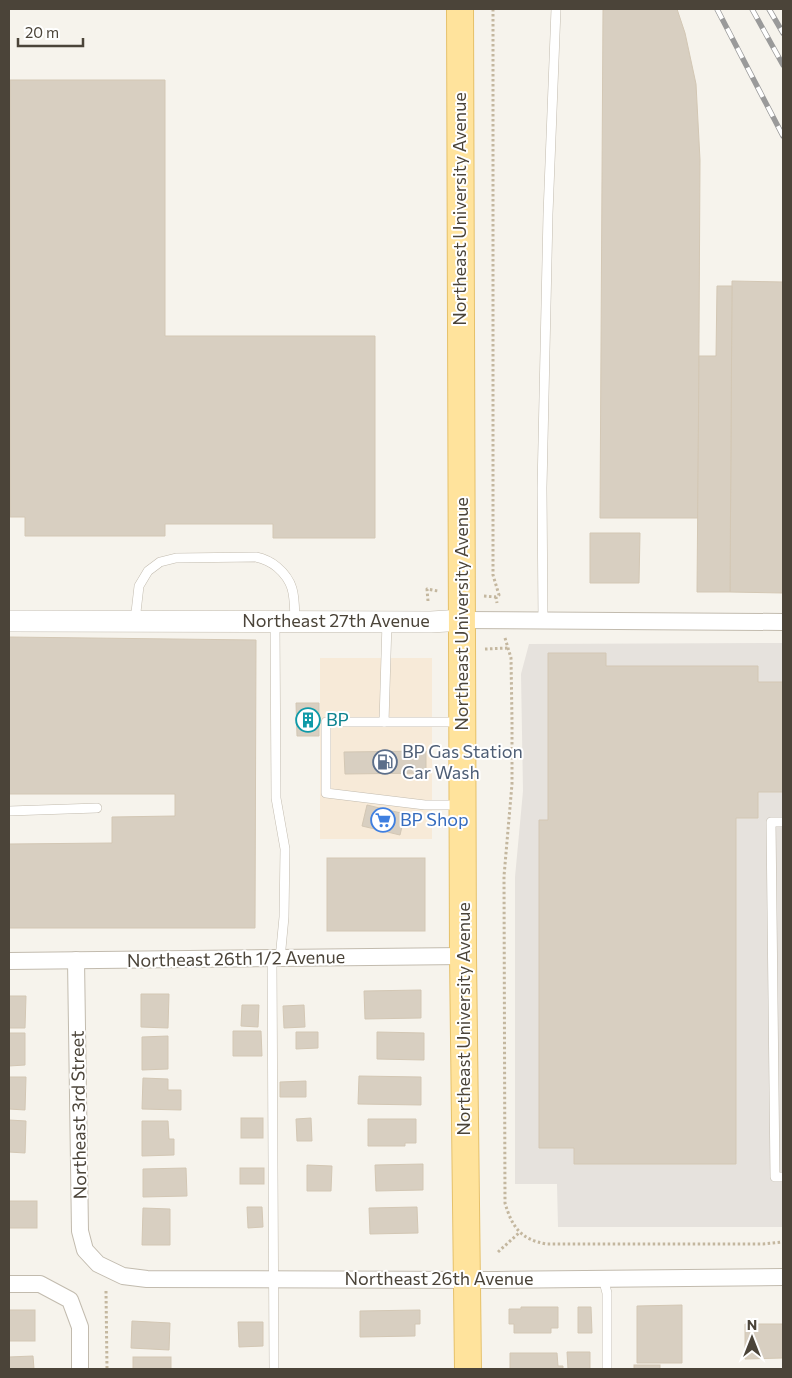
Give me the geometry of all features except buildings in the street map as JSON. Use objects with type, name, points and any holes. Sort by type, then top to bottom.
[{"type":"main road","name":"Northeast University Avenue","points":[[460,9],[463,956],[468,1369]]},
{"type":"street","name":"Northeast 27th Avenue","points":[[9,621],[386,622],[463,620],[542,622],[783,622]]},
{"type":"street","name":"Northeast 26th 1/2 Avenue","points":[[9,960],[463,956]]},
{"type":"street","name":"Northeast 3rd Street","points":[[76,960],[80,1231],[85,1250],[98,1264]]},
{"type":"street","name":"Northeast 26th Avenue","points":[[98,1264],[123,1276],[147,1279],[467,1280],[783,1277]]},
{"type":"street","points":[[9,1284],[40,1284],[70,1300],[80,1327],[80,1369]]},
{"type":"lane","points":[[542,622],[542,458],[548,214],[556,9]]},
{"type":"lane","points":[[135,621],[139,586],[148,571],[160,562],[176,558],[256,557],[267,560],[285,574],[291,583],[294,595],[285,621],[276,798],[285,849],[284,918],[276,959],[274,1369]]},
{"type":"lane","points":[[384,722],[386,622]]},
{"type":"lane","points":[[462,722],[326,722],[326,793],[425,805],[463,805]]},
{"type":"lane","points":[[9,811],[97,808]]},
{"type":"lane","points":[[783,822],[771,822],[775,1177],[783,1177]]},
{"type":"lane","points":[[603,1278],[607,1293],[607,1369]]},
{"type":"path","points":[[493,9],[493,575],[499,595],[496,597]]},
{"type":"path","points":[[508,648],[511,658],[512,784],[504,876],[505,1203],[509,1218],[525,1237],[535,1242],[547,1244],[763,1244],[783,1242]]},
{"type":"path","points":[[498,1252],[520,1232]]},
{"type":"path","points":[[106,1291],[106,1369]]},
{"type":"shaded area","points":[[783,643],[783,1227],[558,1227],[557,1184],[515,1184],[515,877],[523,791],[521,674],[529,644]]},
{"type":"shaded area","points":[[320,658],[432,658],[432,839],[320,839]]},
{"type":"railway","points":[[717,9],[783,136]]},
{"type":"railway","points":[[752,9],[783,65]]},
{"type":"railway","points":[[769,9],[783,33]]},
{"type":"place","name":"BP","points":[[308,720]]},
{"type":"place","name":"BP Gas Station Car Wash","points":[[385,762]]},
{"type":"place","name":"BP Shop","points":[[383,820]]}]
